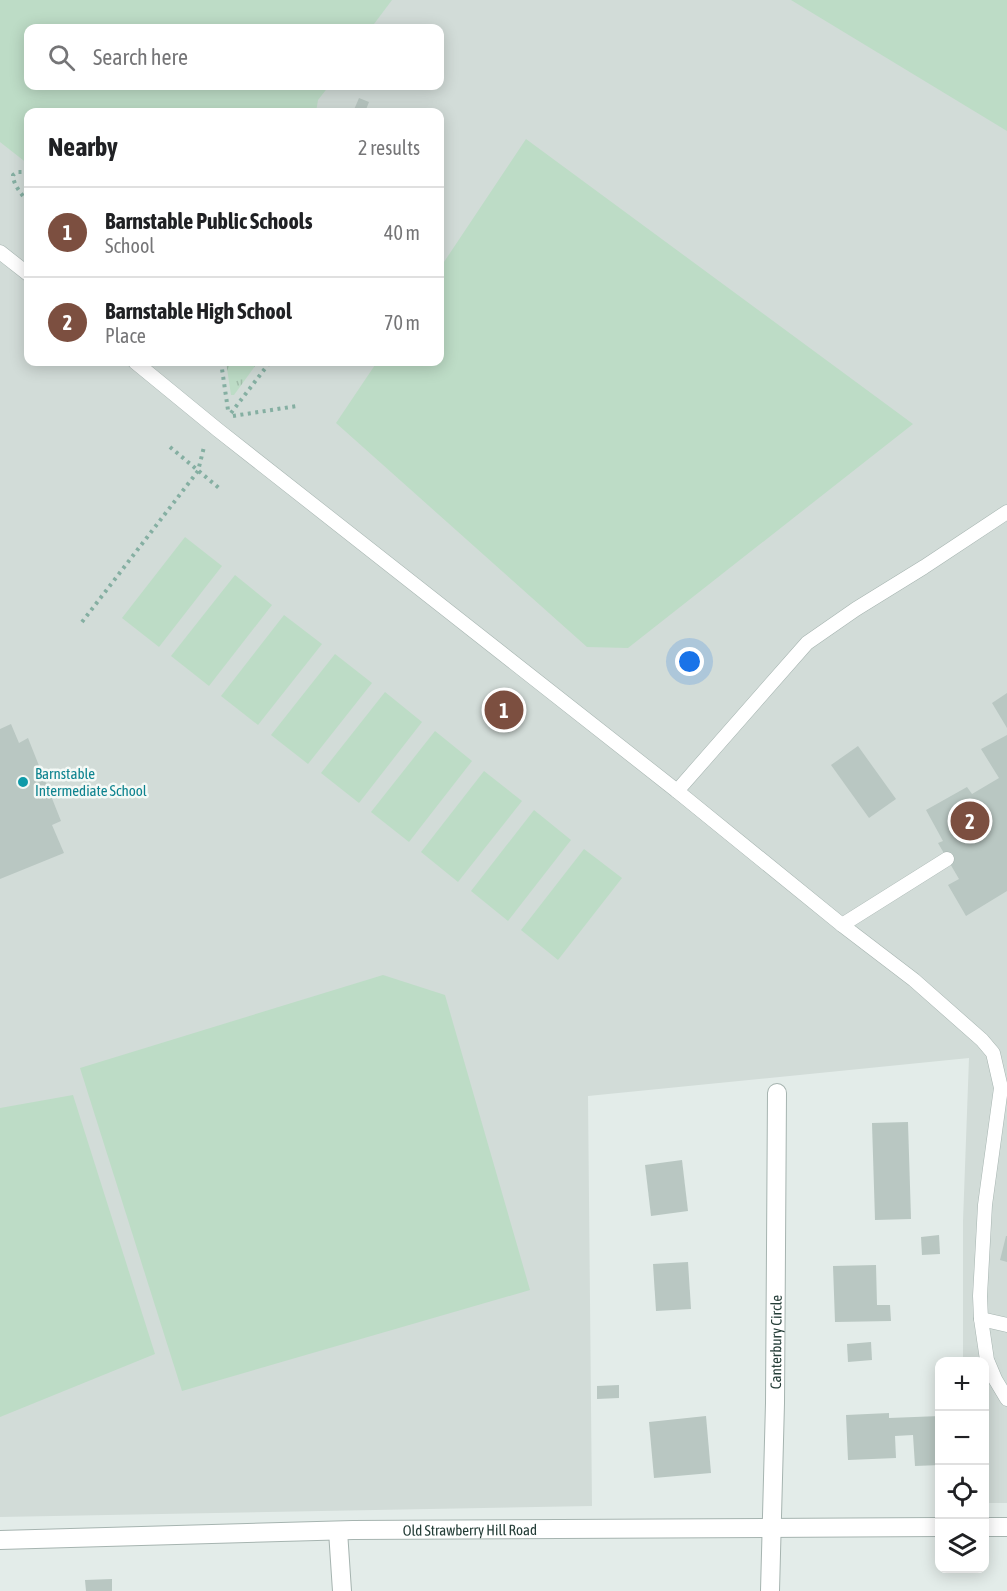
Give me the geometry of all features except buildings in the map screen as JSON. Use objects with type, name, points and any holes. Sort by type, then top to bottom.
[{"type":"street","name":"Canterbury Circle","points":[[770,1591],[775,1403],[777,1093]]},
{"type":"street","name":"Old Strawberry Hill Road","points":[[0,1540],[338,1531],[935,1527]]},
{"type":"street","points":[[989,1527],[1007,1527]]},
{"type":"street","points":[[338,1531],[342,1591]]},
{"type":"lane","points":[[0,252],[24,271]]},
{"type":"lane","points":[[140,366],[914,980],[982,1040],[993,1053],[1000,1088],[985,1205],[980,1296],[987,1360],[1007,1399]]},
{"type":"lane","points":[[677,791],[807,643],[1007,512]]},
{"type":"lane","points":[[842,925],[947,859]]},
{"type":"lane","points":[[981,1319],[1007,1325]]},
{"type":"path","points":[[24,172],[17,172],[13,178],[24,197]]},
{"type":"path","points":[[222,366],[229,416]]},
{"type":"path","points":[[229,416],[267,366]]},
{"type":"path","points":[[229,416],[297,406]]},
{"type":"path","points":[[82,622],[198,471],[203,448],[208,443]]},
{"type":"path","points":[[170,447],[219,488]]},
{"type":"shaded area","points":[[0,0],[1007,0],[1007,1503],[989,1503],[989,1357],[963,1357],[963,1221],[969,1058],[588,1096],[592,1506],[0,1517]]},
{"type":"green space","points":[[0,0],[392,0],[374,24],[24,24],[24,90],[326,90],[318,100],[317,108],[24,108],[24,161],[0,142]]},
{"type":"green space","points":[[791,0],[1007,0],[1007,131]]},
{"type":"green space","points":[[526,139],[913,424],[628,648],[587,647],[336,423],[374,366],[444,366],[444,262]]},
{"type":"green space","points":[[227,366],[255,366],[234,395],[231,395]]},
{"type":"green space","points":[[185,537],[222,566],[159,647],[122,618]]},
{"type":"green space","points":[[235,575],[272,605],[209,686],[171,656]]},
{"type":"green space","points":[[284,615],[322,644],[258,725],[221,696]]},
{"type":"green space","points":[[335,654],[372,683],[308,764],[271,735]]},
{"type":"green space","points":[[385,692],[422,722],[359,803],[321,773]]},
{"type":"green space","points":[[435,731],[472,761],[409,842],[371,812]]},
{"type":"green space","points":[[484,771],[522,801],[458,882],[421,852]]},
{"type":"green space","points":[[534,810],[571,840],[508,921],[471,891]]},
{"type":"green space","points":[[584,849],[622,878],[558,960],[521,930]]},
{"type":"green space","points":[[383,975],[445,995],[530,1290],[182,1391],[80,1068]]},
{"type":"green space","points":[[73,1095],[155,1354],[0,1417],[0,1108]]},
{"type":"place","name":"Barnstable Public Schools","points":[[504,710]]},
{"type":"place","name":"Barnstable Intermediate School","points":[[23,782]]},
{"type":"place","name":"Barnstable High School","points":[[970,821]]}]
